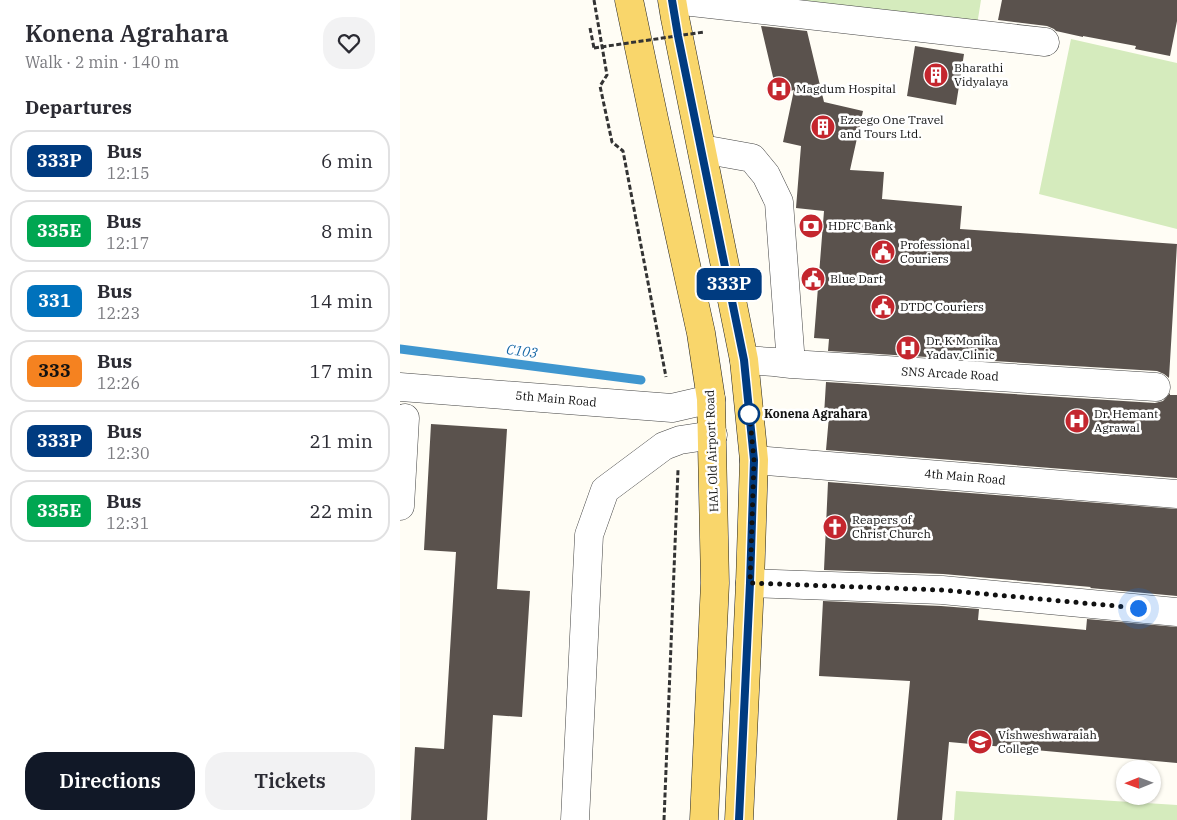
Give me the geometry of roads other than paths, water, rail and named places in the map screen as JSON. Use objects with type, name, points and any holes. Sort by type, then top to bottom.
[{"type":"main road","name":"HAL Old Airport Road","points":[[629,0],[701,333],[711,400],[715,583],[704,820]]},
{"type":"main road","points":[[673,0],[680,45],[744,360],[754,460],[739,820]]},
{"type":"street","points":[[673,0],[1045,42]]},
{"type":"street","points":[[702,149],[752,158],[766,175],[779,202],[791,364]]},
{"type":"street","name":"SNS Arcade Road","points":[[744,360],[1156,387]]},
{"type":"street","name":"5th Main Road","points":[[400,387],[672,408],[711,400]]},
{"type":"street","points":[[400,506],[405,418]]},
{"type":"street","points":[[575,820],[589,535],[605,490],[664,446],[680,440],[713,435]]},
{"type":"street","name":"4th Main Road","points":[[754,460],[1177,494]]},
{"type":"street","points":[[750,583],[942,590],[1177,612]]},
{"type":"waterway","name":"C103","points":[[400,349],[641,380]]},
{"type":"place","name":"Bharathi Vidyalaya","points":[[936,75]]},
{"type":"place","name":"Magdum Hospital","points":[[779,89]]},
{"type":"place","name":"Ezeego One Travel and Tours Ltd.","points":[[823,127]]},
{"type":"place","name":"HDFC Bank","points":[[811,226]]},
{"type":"place","name":"Professional Couriers","points":[[883,252]]},
{"type":"place","name":"Blue Dart","points":[[813,279]]},
{"type":"place","name":"DTDC Couriers","points":[[883,307]]},
{"type":"place","name":"Dr. K Monika Yadav Clinic","points":[[908,348]]},
{"type":"place","name":"Konena Agrahara","points":[[749,414]]},
{"type":"place","name":"Dr. Hemant Agrawal","points":[[1077,421]]},
{"type":"place","name":"Reapers of Christ Church","points":[[835,527]]},
{"type":"place","name":"Vishweshwaraiah College","points":[[980,742]]}]
